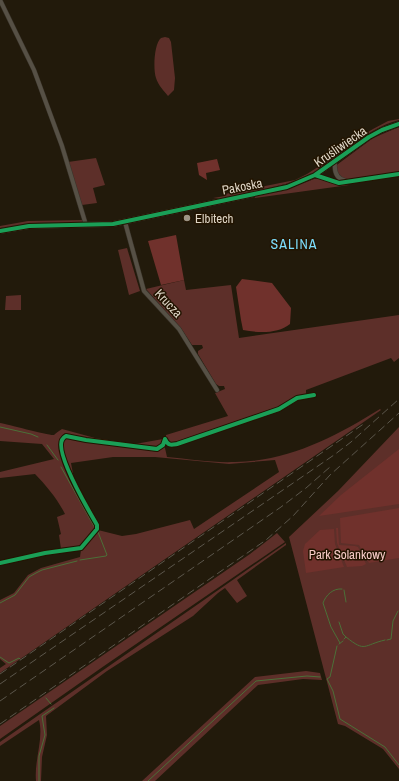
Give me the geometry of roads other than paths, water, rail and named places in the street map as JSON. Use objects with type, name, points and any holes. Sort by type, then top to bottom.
[{"type":"main road","name":"Kruśliwiecka","points":[[315,175],[376,133],[399,124]]},
{"type":"main road","name":"Pakoska","points":[[0,231],[29,226],[86,225],[125,222],[278,189],[299,183],[315,175]]},
{"type":"street","points":[[0,0],[34,70],[62,146],[86,225]]},
{"type":"street","points":[[335,162],[335,173],[342,180],[349,181]]},
{"type":"street","points":[[315,175],[339,183],[399,174]]},
{"type":"street","name":"Krucza","points":[[125,222],[144,291],[180,329],[217,390]]},
{"type":"street","points":[[0,563],[45,553],[81,548],[97,530],[97,525],[64,462],[61,442],[62,438],[66,436],[157,449],[163,445],[165,439],[166,443],[169,445],[177,444],[279,408],[297,398],[314,395]]},
{"type":"waterway","points":[[0,427],[38,437]]},
{"type":"waterway","points":[[47,445],[58,460]]},
{"type":"waterway","points":[[61,467],[95,528]]},
{"type":"waterway","points":[[80,560],[107,555],[98,532]]},
{"type":"waterway","points":[[0,603],[15,595],[29,577],[36,573],[77,561]]},
{"type":"waterway","points":[[340,643],[331,627],[323,603],[330,593],[342,589]]},
{"type":"waterway","points":[[344,590],[346,602]]},
{"type":"waterway","points":[[387,640],[391,639],[393,621],[398,611]]},
{"type":"waterway","points":[[339,622],[343,634],[346,637]]},
{"type":"waterway","points":[[344,639],[346,637],[357,645],[361,646],[385,640]]},
{"type":"waterway","points":[[339,644],[343,641]]},
{"type":"waterway","points":[[337,646],[330,677],[327,679],[333,691],[340,719],[385,747],[399,765]]},
{"type":"waterway","points":[[0,657],[9,663],[19,658],[20,659]]},
{"type":"waterway","points":[[148,781],[256,681],[307,676],[320,677]]},
{"type":"waterway","points":[[46,698],[51,704]]},
{"type":"waterway","points":[[39,781],[39,756],[45,735],[42,716],[54,708]]},
{"type":"railway","points":[[0,684],[334,455],[351,442],[399,399]]},
{"type":"railway","points":[[0,724],[266,540],[293,516],[330,475],[399,413]]},
{"type":"railway","points":[[0,674],[365,423]]},
{"type":"railway","points":[[0,701],[281,507],[330,467]]},
{"type":"place","name":"Elbitech","points":[[187,218]]},
{"type":"district","name":"SALINA","points":[[294,244]]},
{"type":"park label","name":"Park Solankowy","points":[[347,554]]}]
